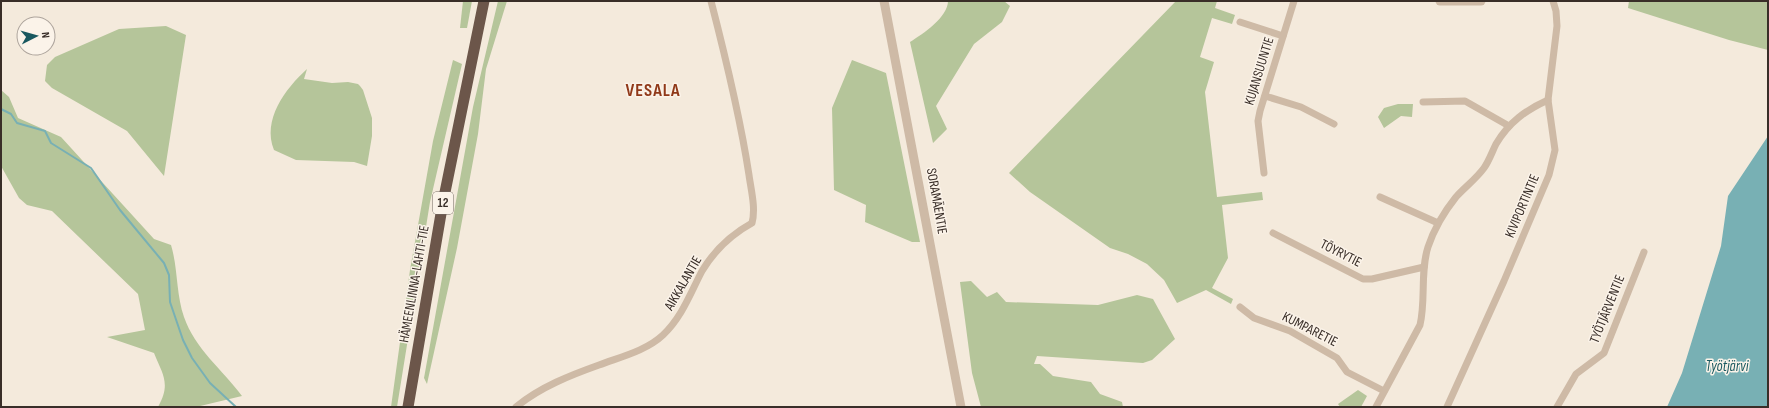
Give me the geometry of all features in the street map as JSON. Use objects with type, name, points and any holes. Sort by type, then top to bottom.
[{"type":"highway","name":"HÄMEENLINNA-LAHTI-TIE","points":[[408,407],[443,202],[484,1]]},
{"type":"street","name":"AIKKALANTIE","points":[[516,407],[539,391],[562,380],[630,354],[662,336],[675,323],[703,270],[711,259],[732,236],[752,223],[754,217],[753,204],[744,139],[711,1]]},
{"type":"street","name":"SORAMÄENTIE","points":[[884,1],[961,407]]},
{"type":"street","name":"KUJANSUUNTIE","points":[[1264,173],[1258,121],[1294,1]]},
{"type":"street","points":[[1440,1],[1481,1]]},
{"type":"street","name":"KIVIPORTINTIE","points":[[1447,407],[1504,281],[1549,175],[1555,150],[1548,100],[1557,26],[1556,11],[1553,1]]},
{"type":"street","points":[[1240,22],[1283,36]]},
{"type":"street","points":[[1265,96],[1300,107],[1334,124]]},
{"type":"street","points":[[1376,407],[1420,325],[1423,313],[1424,268],[1428,248],[1438,223],[1456,198],[1484,168],[1497,143],[1509,126],[1528,109],[1548,100]]},
{"type":"street","points":[[1423,102],[1465,101],[1509,126]]},
{"type":"street","points":[[1380,197],[1438,223]]},
{"type":"street","name":"TÖYRYTIE","points":[[1272,233],[1363,279],[1372,279],[1424,268]]},
{"type":"street","name":"TYÖTJÄRVENTIE","points":[[1556,407],[1576,374],[1604,353],[1644,252]]},
{"type":"street","name":"KUMPARETIE","points":[[1240,307],[1254,318],[1290,331],[1337,358],[1347,372],[1384,391]]},
{"type":"green space","points":[[463,1],[472,1],[467,28],[460,28]]},
{"type":"green space","points":[[498,1],[507,1],[486,69],[478,134],[457,248],[427,384],[424,378],[473,107]]},
{"type":"green space","points":[[948,1],[1004,1],[1010,6],[1002,22],[974,44],[936,106],[947,129],[933,143],[910,42],[928,30],[939,19],[947,7]]},
{"type":"green space","points":[[1176,1],[1217,1],[1215,8],[1235,15],[1232,24],[1212,18],[1200,57],[1214,62],[1205,92],[1217,197],[1262,192],[1263,200],[1222,205],[1228,258],[1212,288],[1233,299],[1231,304],[1206,290],[1177,303],[1164,280],[1147,264],[1128,254],[1110,248],[1030,192],[1009,173]]},
{"type":"green space","points":[[1629,1],[1768,1],[1768,50],[1729,40],[1628,8]]},
{"type":"green space","points":[[166,26],[186,35],[164,176],[127,131],[52,88],[45,81],[47,65],[55,57],[119,29]]},
{"type":"green space","points":[[453,60],[462,64],[430,202],[397,407],[391,407],[410,270],[433,141]]},
{"type":"green space","points":[[852,60],[886,73],[920,242],[912,242],[865,222],[866,205],[834,190],[832,108]]},
{"type":"green space","points":[[307,69],[304,79],[332,83],[348,82],[358,84],[363,90],[372,118],[372,136],[367,166],[354,162],[296,160],[274,150],[271,139],[273,116],[291,86]]},
{"type":"green space","points":[[1,90],[9,97],[18,118],[61,137],[154,239],[171,245],[181,308],[189,328],[202,349],[242,396],[196,407],[158,407],[162,399],[165,386],[163,374],[154,353],[107,337],[145,330],[138,294],[52,211],[27,205],[19,198],[1,166]]},
{"type":"green space","points":[[1398,104],[1413,104],[1412,117],[1401,116],[1384,128],[1378,117],[1384,108]]},
{"type":"green space","points":[[971,281],[987,297],[997,292],[1006,302],[1098,305],[1137,295],[1153,299],[1175,339],[1152,360],[1143,363],[1037,356],[1034,364],[1040,364],[1053,376],[1091,382],[1100,394],[1122,402],[1123,407],[981,407],[972,373],[960,282]]},
{"type":"green space","points":[[1358,390],[1367,396],[1361,407],[1340,407],[1338,404]]},
{"type":"water","name":"Työtjärvi","points":[[1768,136],[1768,407],[1667,407],[1682,373],[1721,246],[1728,196]]},
{"type":"waterway","points":[[1,109],[11,114],[17,123],[45,131],[51,143],[91,168],[120,210],[164,263],[169,275],[170,302],[183,340],[192,358],[210,383],[236,407]]},
{"type":"district","name":"VESALA","points":[[653,90]]}]
